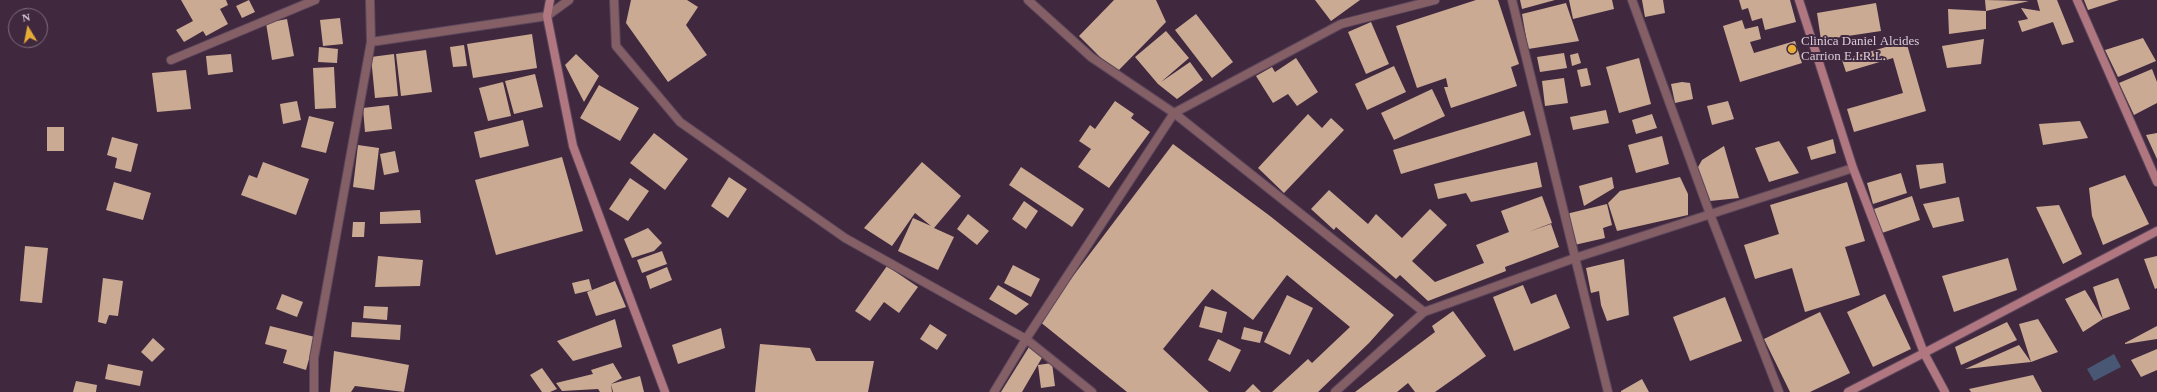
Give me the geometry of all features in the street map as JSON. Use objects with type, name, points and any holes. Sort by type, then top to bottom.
[{"type":"street","points":[[171,60],[315,0]]},
{"type":"street","points":[[314,392],[314,358],[371,42],[370,0]]},
{"type":"street","points":[[550,0],[548,16],[573,146],[665,392]]},
{"type":"street","points":[[371,42],[548,16],[569,0]]},
{"type":"street","points":[[614,0],[616,46],[680,122],[845,238],[1026,339],[1092,392]]},
{"type":"street","points":[[1028,0],[1091,57],[1174,113],[1424,312]]},
{"type":"street","points":[[994,392],[1026,339],[1174,113],[1341,24],[1435,0]]},
{"type":"street","points":[[1512,0],[1608,392]]},
{"type":"street","points":[[1632,0],[1710,214],[1779,392]]},
{"type":"street","points":[[1799,0],[1853,168],[1924,353],[1945,392]]},
{"type":"street","points":[[2077,0],[2157,182]]},
{"type":"street","points":[[1335,392],[1424,312],[1575,258],[1853,168]]},
{"type":"street","points":[[1848,392],[2157,231]]},
{"type":"water","points":[[2114,354],[2121,367],[2094,381],[2087,369]]},
{"type":"building","points":[[181,0],[226,0],[228,5],[220,9],[228,24],[206,36],[203,31],[184,42],[176,30],[193,21]]},
{"type":"building","points":[[249,0],[255,12],[242,18],[236,6]]},
{"type":"building","points":[[631,0],[687,0],[698,7],[686,25],[707,55],[668,82],[626,23]]},
{"type":"building","points":[[1114,0],[1156,0],[1166,22],[1116,73],[1079,36]]},
{"type":"building","points":[[1315,0],[1360,0],[1331,21]]},
{"type":"building","points":[[1476,0],[1498,0],[1519,64],[1511,67],[1517,86],[1451,108],[1444,87],[1448,87],[1446,78],[1417,88],[1396,26]]},
{"type":"building","points":[[1520,0],[1555,0],[1522,9]]},
{"type":"building","points":[[1569,0],[1612,0],[1614,9],[1573,19]]},
{"type":"building","points":[[1642,0],[1663,0],[1665,13],[1645,17]]},
{"type":"building","points":[[1739,0],[1790,0],[1796,22],[1765,30],[1762,18],[1752,21],[1748,8],[1742,10]]},
{"type":"building","points":[[1985,0],[2029,1],[1986,11]]},
{"type":"building","points":[[2037,0],[2057,0],[2074,42],[2062,45],[2053,22],[2022,32],[2018,21],[2028,19],[2021,8],[2040,11]]},
{"type":"building","points":[[2084,0],[2119,0],[2088,10]]},
{"type":"building","points":[[1566,3],[1579,41],[1528,49],[1522,14]]},
{"type":"building","points":[[1876,3],[1881,31],[1821,40],[1817,13]]},
{"type":"building","points":[[1948,9],[1986,11],[1986,29],[1949,34]]},
{"type":"building","points":[[1196,14],[1233,62],[1212,78],[1175,30]]},
{"type":"building","points":[[340,18],[343,44],[323,46],[320,20]]},
{"type":"building","points":[[287,19],[294,56],[272,60],[266,23]]},
{"type":"building","points":[[1742,20],[1745,29],[1758,26],[1761,39],[1750,42],[1754,53],[1795,41],[1802,63],[1740,82],[1723,26]]},
{"type":"building","points":[[1371,22],[1389,64],[1366,74],[1348,32]]},
{"type":"building","points":[[1166,31],[1189,58],[1161,82],[1190,62],[1203,80],[1177,99],[1158,84],[1135,57]]},
{"type":"building","points":[[532,34],[537,68],[473,78],[467,44]]},
{"type":"building","points":[[2143,38],[2156,61],[2118,77],[2105,50]]},
{"type":"building","points":[[1984,39],[1981,64],[1947,68],[1942,46]]},
{"type":"building","points":[[1906,41],[1926,111],[1854,132],[1847,109],[1903,93],[1893,58],[1846,72],[1842,60]]},
{"type":"building","points":[[464,45],[467,66],[453,67],[450,47]]},
{"type":"building","points":[[319,47],[338,49],[337,63],[318,62]]},
{"type":"building","points":[[426,50],[432,92],[401,96],[396,54]]},
{"type":"building","points":[[1564,53],[1567,68],[1540,72],[1537,57]]},
{"type":"building","points":[[1578,53],[1581,63],[1572,66],[1570,55]]},
{"type":"building","points":[[231,54],[233,72],[208,75],[206,56]]},
{"type":"building","points":[[394,54],[398,96],[375,98],[371,57]]},
{"type":"building","points":[[576,54],[599,76],[584,102],[565,65]]},
{"type":"building","points":[[1296,58],[1318,92],[1297,106],[1288,94],[1273,103],[1256,76],[1272,67],[1275,72]]},
{"type":"building","points":[[1639,58],[1651,104],[1619,113],[1606,67]]},
{"type":"building","points":[[1394,66],[1406,92],[1367,110],[1355,84]]},
{"type":"building","points":[[334,67],[336,108],[315,109],[313,68]]},
{"type":"building","points":[[1587,68],[1591,85],[1581,87],[1577,70]]},
{"type":"building","points":[[2152,69],[2157,82],[2157,103],[2134,115],[2119,83]]},
{"type":"building","points":[[186,70],[191,109],[157,112],[152,73]]},
{"type":"building","points":[[535,74],[543,107],[514,114],[505,81]]},
{"type":"building","points":[[1564,78],[1568,103],[1545,106],[1542,81]]},
{"type":"building","points":[[503,82],[511,116],[488,121],[479,88]]},
{"type":"building","points":[[1682,82],[1690,83],[1693,99],[1675,103],[1671,84]]},
{"type":"building","points":[[599,85],[639,108],[620,141],[580,118]]},
{"type":"building","points":[[1432,89],[1445,116],[1394,140],[1381,113]]},
{"type":"building","points":[[297,101],[301,120],[283,124],[280,104]]},
{"type":"building","points":[[1115,101],[1134,114],[1131,118],[1150,132],[1109,188],[1078,167],[1091,149],[1079,141],[1090,125],[1095,129]]},
{"type":"building","points":[[1728,101],[1734,119],[1712,125],[1707,106]]},
{"type":"building","points":[[389,105],[392,129],[365,132],[363,108]]},
{"type":"building","points":[[1606,110],[1609,123],[1573,130],[1570,117]]},
{"type":"building","points":[[1524,111],[1531,135],[1401,174],[1393,150]]},
{"type":"building","points":[[1308,114],[1322,128],[1331,118],[1344,130],[1284,193],[1258,168]]},
{"type":"building","points":[[1652,114],[1657,128],[1636,134],[1632,120]]},
{"type":"building","points":[[309,116],[334,122],[326,153],[301,147]]},
{"type":"building","points":[[523,120],[529,146],[480,158],[474,132]]},
{"type":"building","points":[[2080,121],[2088,138],[2043,145],[2039,124]]},
{"type":"building","points":[[47,127],[64,127],[64,151],[47,151]]},
{"type":"building","points":[[654,133],[688,159],[665,190],[630,163]]},
{"type":"building","points":[[2157,133],[2157,159],[2146,135]]},
{"type":"building","points":[[1662,136],[1669,164],[1636,173],[1628,145]]},
{"type":"building","points":[[112,137],[138,144],[131,172],[115,168],[117,158],[107,155]]},
{"type":"building","points":[[1833,139],[1836,153],[1811,160],[1807,147]]},
{"type":"building","points":[[1779,141],[1799,173],[1769,182],[1755,148]]},
{"type":"building","points":[[1173,144],[1270,216],[1394,315],[1369,343],[1318,392],[1272,392],[1308,359],[1312,363],[1350,327],[1287,275],[1253,320],[1212,289],[1163,349],[1209,392],[1127,392],[1039,321]]},
{"type":"building","points":[[358,145],[379,148],[374,190],[353,187]]},
{"type":"building","points":[[1724,146],[1739,198],[1710,201],[1697,169],[1702,160]]},
{"type":"building","points":[[395,151],[399,172],[384,175],[380,154]]},
{"type":"building","points":[[562,157],[583,231],[496,255],[475,180]]},
{"type":"building","points":[[263,162],[309,179],[296,215],[241,195],[249,175],[257,178]]},
{"type":"building","points":[[922,162],[961,196],[934,228],[954,237],[938,270],[898,251],[913,218],[931,226],[915,213],[892,246],[864,228]]},
{"type":"building","points":[[1537,162],[1542,187],[1471,202],[1466,193],[1438,199],[1434,184]]},
{"type":"building","points":[[1943,163],[1946,183],[1920,189],[1916,165]]},
{"type":"building","points":[[1021,167],[1084,209],[1072,227],[1009,185]]},
{"type":"building","points":[[1901,173],[1907,193],[1873,204],[1867,183]]},
{"type":"building","points":[[2125,175],[2149,224],[2103,245],[2092,216],[2089,188]]},
{"type":"building","points":[[729,177],[747,189],[728,218],[711,206]]},
{"type":"building","points":[[1612,177],[1614,188],[1584,206],[1579,186]]},
{"type":"building","points":[[1680,177],[1688,194],[1688,215],[1617,231],[1608,203],[1620,191]]},
{"type":"building","points":[[630,178],[649,191],[628,221],[609,209]]},
{"type":"building","points":[[114,182],[151,193],[143,220],[106,210]]},
{"type":"building","points":[[1847,182],[1865,241],[1845,247],[1860,295],[1805,312],[1792,268],[1755,279],[1744,245],[1779,234],[1770,205]]},
{"type":"building","points":[[1329,190],[1368,224],[1376,214],[1402,238],[1430,209],[1447,225],[1412,261],[1435,282],[1484,263],[1476,245],[1509,232],[1501,211],[1542,196],[1552,223],[1528,232],[1551,224],[1559,247],[1505,267],[1506,271],[1428,301],[1400,275],[1396,279],[1336,227],[1334,230],[1311,209]]},
{"type":"building","points":[[1912,196],[1920,220],[1882,233],[1874,209]]},
{"type":"building","points":[[1959,197],[1964,221],[1933,228],[1923,204]]},
{"type":"building","points":[[1024,201],[1038,211],[1026,229],[1012,219]]},
{"type":"building","points":[[1607,204],[1612,225],[1603,228],[1605,238],[1570,246],[1562,215]]},
{"type":"building","points":[[2059,205],[2082,254],[2063,264],[2036,207]]},
{"type":"building","points":[[420,210],[421,223],[380,224],[380,212]]},
{"type":"building","points":[[968,214],[989,231],[977,245],[957,229]]},
{"type":"building","points":[[353,222],[365,222],[364,237],[352,237]]},
{"type":"building","points":[[648,228],[662,243],[654,251],[632,258],[624,239]]},
{"type":"building","points":[[25,246],[48,248],[42,303],[20,301]]},
{"type":"building","points":[[662,251],[667,264],[642,273],[637,260]]},
{"type":"building","points":[[378,256],[423,260],[420,286],[375,287]]},
{"type":"building","points":[[2157,256],[2157,288],[2155,289],[2144,259]]},
{"type":"building","points":[[2008,258],[2017,290],[1954,312],[1942,276]]},
{"type":"building","points":[[1624,259],[1629,315],[1607,321],[1601,305],[1599,291],[1591,293],[1586,268]]},
{"type":"building","points":[[1013,265],[1040,279],[1031,297],[1004,283]]},
{"type":"building","points":[[887,266],[918,287],[899,313],[884,302],[870,321],[855,311]]},
{"type":"building","points":[[667,267],[672,280],[650,289],[646,276]]},
{"type":"building","points":[[103,278],[123,281],[118,316],[109,315],[106,324],[98,322]]},
{"type":"building","points":[[2118,278],[2130,309],[2103,319],[2093,287]]},
{"type":"building","points":[[589,279],[592,290],[575,294],[572,283]]},
{"type":"building","points":[[615,281],[626,307],[596,316],[587,292]]},
{"type":"building","points":[[998,285],[1029,304],[1016,315],[989,299]]},
{"type":"building","points":[[1523,285],[1531,304],[1556,294],[1570,328],[1514,351],[1493,297]]},
{"type":"building","points":[[2085,290],[2103,319],[2083,332],[2065,299]]},
{"type":"building","points":[[282,294],[303,302],[297,317],[276,309]]},
{"type":"building","points":[[1885,294],[1911,349],[1873,367],[1847,312]]},
{"type":"building","points":[[1287,295],[1313,308],[1290,355],[1264,342]]},
{"type":"building","points":[[1725,297],[1742,341],[1690,361],[1673,317]]},
{"type":"building","points":[[364,306],[388,307],[387,320],[363,318]]},
{"type":"building","points":[[1205,306],[1227,312],[1222,333],[1199,327]]},
{"type":"building","points":[[1453,311],[1486,356],[1435,392],[1415,392],[1408,383],[1397,392],[1355,392],[1435,332],[1432,326]]},
{"type":"building","points":[[1820,312],[1850,373],[1810,392],[1790,392],[1764,339]]},
{"type":"building","points":[[615,319],[622,347],[573,361],[557,341]]},
{"type":"building","points":[[2038,319],[2058,352],[2031,362],[2019,324]]},
{"type":"building","points":[[352,322],[401,325],[400,340],[351,337]]},
{"type":"building","points":[[2007,322],[2017,340],[1961,365],[1955,347]]},
{"type":"building","points":[[930,324],[947,335],[937,350],[920,339]]},
{"type":"building","points":[[270,326],[315,337],[306,370],[283,363],[287,350],[265,344]]},
{"type":"building","points":[[2157,326],[2157,339],[2125,344],[2125,343]]},
{"type":"building","points":[[1244,327],[1263,332],[1260,343],[1241,339]]},
{"type":"building","points":[[721,328],[725,348],[678,364],[672,345]]},
{"type":"building","points":[[153,338],[165,349],[152,362],[141,352]]},
{"type":"building","points":[[1218,339],[1241,350],[1230,372],[1208,360]]},
{"type":"building","points":[[760,344],[810,348],[816,361],[874,361],[868,392],[755,392]]},
{"type":"building","points":[[2019,345],[2031,362],[1965,369]]},
{"type":"building","points":[[1029,347],[1043,356],[1022,392],[1001,392]]},
{"type":"building","points":[[2157,349],[2157,370],[2141,377],[2131,360]]},
{"type":"building","points":[[334,351],[409,365],[404,392],[355,386],[351,392],[330,392]]},
{"type":"building","points":[[613,363],[622,378],[611,384],[612,392],[600,392],[598,389],[562,391],[556,383],[593,374],[591,370]]},
{"type":"building","points":[[1052,363],[1055,386],[1041,388],[1038,365]]},
{"type":"building","points":[[108,364],[143,371],[140,386],[105,379]]},
{"type":"building","points":[[542,368],[557,389],[550,392],[542,392],[530,375]]},
{"type":"building","points":[[2033,375],[2042,392],[1971,392],[1969,389]]},
{"type":"building","points":[[640,376],[644,392],[613,392],[611,384]]},
{"type":"building","points":[[1642,379],[1649,392],[1621,392],[1621,391]]},
{"type":"building","points":[[76,381],[97,385],[96,392],[73,392]]},
{"type":"building","points":[[1253,384],[1261,392],[1245,392]]},
{"type":"place","name":"Clinica Daniel Alcides Carrion E.I.R.L.","points":[[1792,49]]}]
